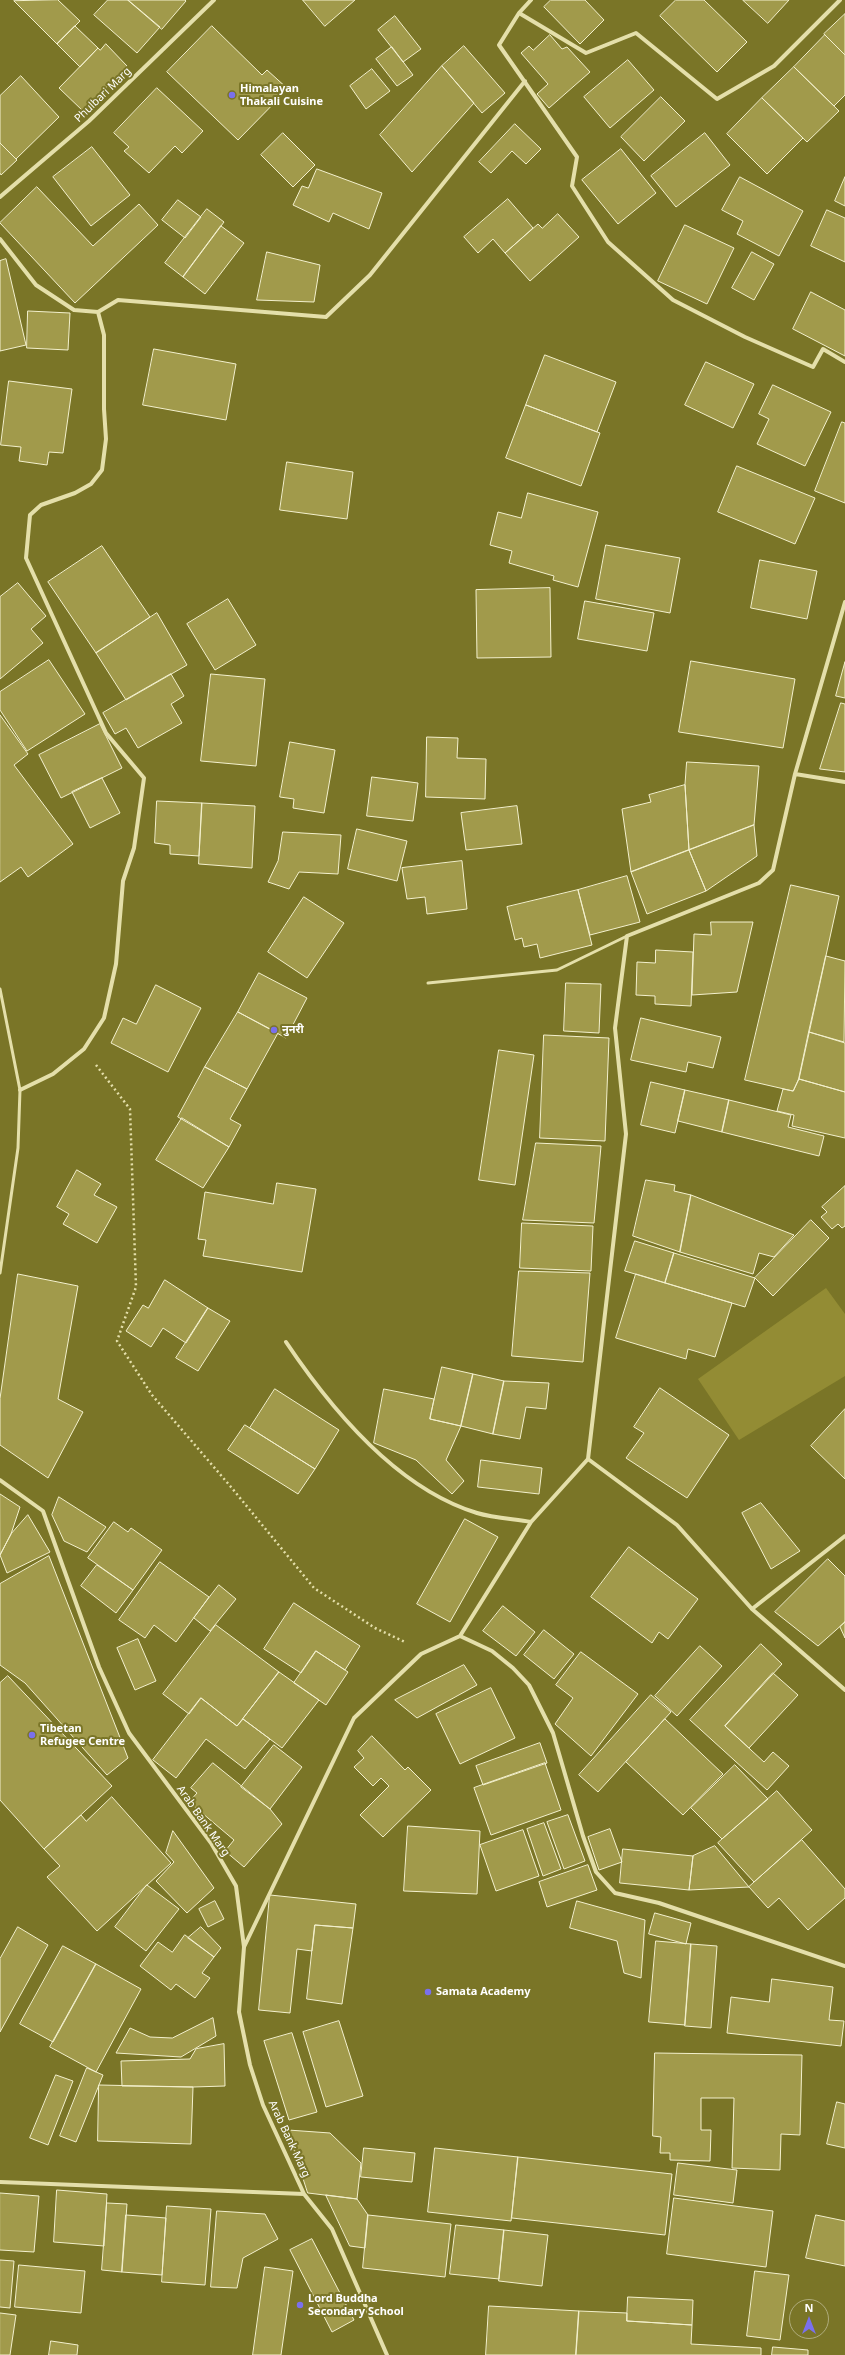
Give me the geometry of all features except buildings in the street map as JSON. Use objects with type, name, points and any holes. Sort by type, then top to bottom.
[{"type":"street","name":"Phulbari Marg","points":[[0,196],[89,121],[214,0]]},
{"type":"street","points":[[531,0],[519,13],[499,45],[577,157],[572,186],[608,242],[673,300],[745,337],[814,367],[823,349],[845,362]]},
{"type":"street","points":[[519,13],[586,53],[636,33],[716,99],[774,66],[840,0]]},
{"type":"street","points":[[0,239],[36,285],[74,310],[98,312],[118,300],[326,317],[370,275],[525,81]]},
{"type":"street","points":[[20,1090],[53,1074],[84,1049],[104,1018],[116,964],[123,880],[134,848],[144,778],[106,733],[26,558],[30,515],[41,505],[75,493],[91,484],[102,470],[106,439],[104,409],[104,335],[98,312]]},
{"type":"street","points":[[244,1947],[354,1718],[421,1654],[460,1636],[531,1522],[588,1459],[626,1134],[615,1028],[627,936],[759,883],[773,870],[795,774],[845,602]]},
{"type":"street","points":[[795,774],[845,782]]},
{"type":"street","points":[[286,1342],[314,1383],[388,1462],[432,1494],[478,1514],[531,1522]]},
{"type":"street","points":[[588,1459],[677,1525],[752,1609],[845,1690]]},
{"type":"street","name":"Arab Bank Marg","points":[[0,1480],[43,1511],[99,1666],[128,1733],[210,1843],[236,1886],[244,1947],[239,2012],[250,2065],[263,2105],[304,2194],[332,2229],[387,2355]]},
{"type":"street","points":[[752,1609],[845,1536]]},
{"type":"street","points":[[460,1636],[492,1651],[513,1668],[529,1685],[543,1708],[553,1733],[583,1836],[596,1872],[615,1893],[659,1903],[845,1966]]},
{"type":"street","points":[[0,2182],[304,2194]]},
{"type":"lane","points":[[428,983],[557,970],[627,936]]},
{"type":"lane","points":[[0,989],[20,1090],[18,1148],[0,1273]]},
{"type":"path","points":[[84,1049],[130,1109],[136,1287],[117,1341],[152,1395],[231,1487],[314,1588],[375,1628],[407,1643],[421,1654]]},
{"type":"shaded area","points":[[826,1288],[845,1314],[845,1376],[739,1440],[698,1379]]},
{"type":"place","name":"Himalayan Thakali Cuisine","points":[[232,95]]},
{"type":"place","name":"नुनरी","points":[[274,1030]]},
{"type":"place","name":"Tibetan Refugee Centre","points":[[32,1735]]},
{"type":"place","name":"Samata Academy","points":[[428,1992]]},
{"type":"place","name":"Lord Buddha Secondary School","points":[[300,2305]]}]
